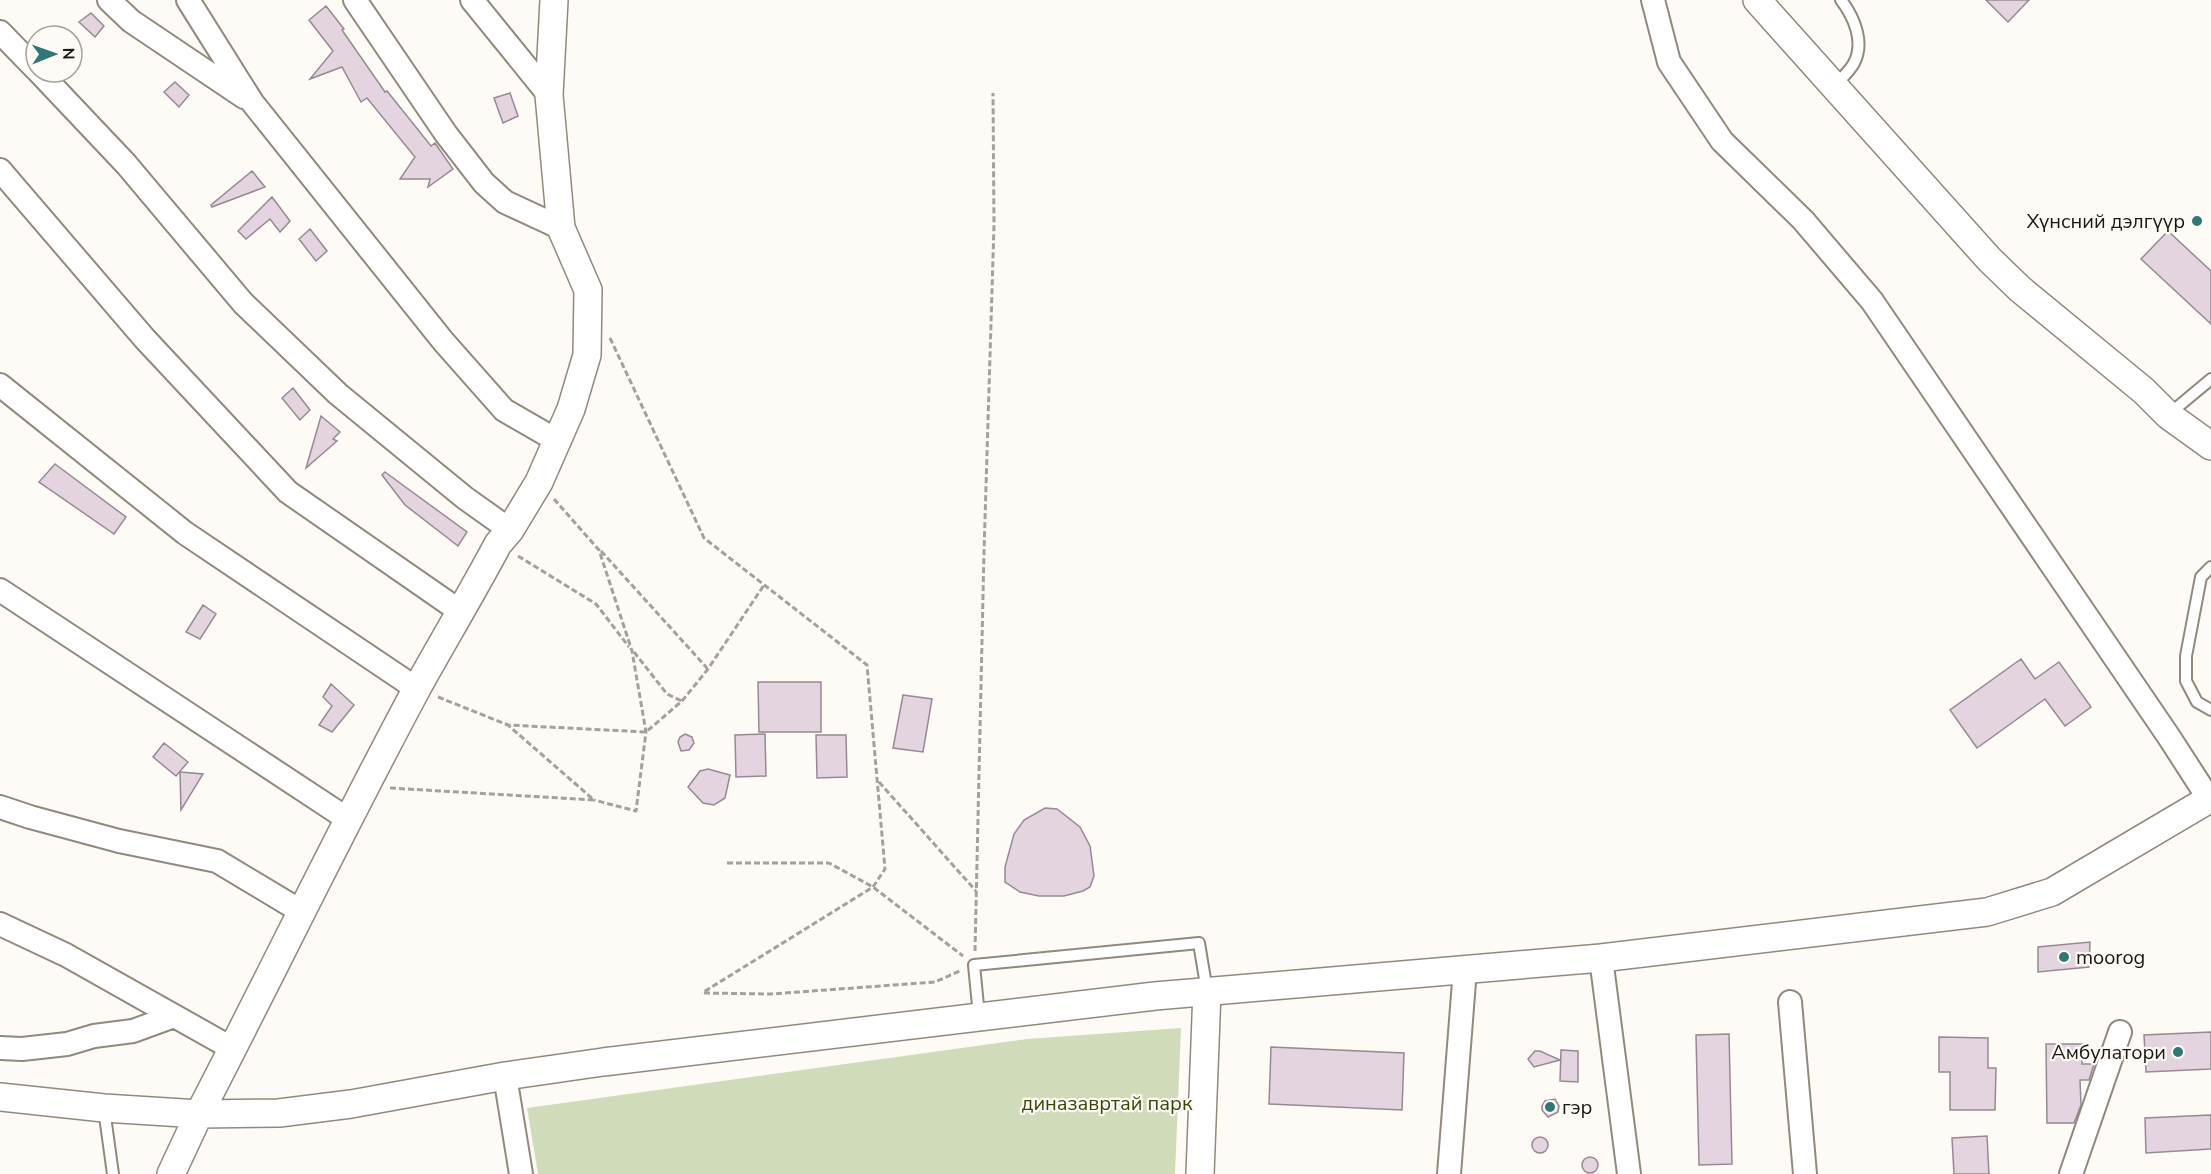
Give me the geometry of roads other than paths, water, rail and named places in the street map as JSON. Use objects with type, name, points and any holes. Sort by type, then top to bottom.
[{"type":"street","points":[[110,0],[130,21],[252,102]]},
{"type":"street","points":[[188,0],[252,102],[443,341],[504,410],[556,440]]},
{"type":"street","points":[[355,0],[446,134],[484,183],[505,202],[561,228]]},
{"type":"street","points":[[472,0],[549,95]]},
{"type":"street","points":[[171,1174],[325,865],[417,689],[504,537],[539,482],[571,409],[587,355],[588,290],[561,228],[549,95],[554,0]]},
{"type":"street","points":[[0,1097],[104,1108],[199,1114],[279,1113],[351,1104],[505,1076],[603,1062],[979,1017],[1207,991],[1601,958],[1987,912],[2052,892],[2210,799],[1872,301],[1803,220],[1722,141],[1669,62],[1653,0]]},
{"type":"street","points":[[1756,0],[1989,259],[2020,289],[2144,392],[2168,415],[2211,446]]},
{"type":"street","points":[[0,32],[24,57]]},
{"type":"street","points":[[49,84],[126,165],[243,303],[338,394],[465,498],[504,537]]},
{"type":"street","points":[[0,170],[145,339],[288,492],[461,612]]},
{"type":"street","points":[[0,385],[185,533],[417,689]]},
{"type":"street","points":[[0,590],[349,820]]},
{"type":"street","points":[[0,807],[119,841],[217,861],[302,912]]},
{"type":"street","points":[[0,924],[66,955],[233,1049]]},
{"type":"street","points":[[1601,958],[1629,1174]]},
{"type":"street","points":[[1449,1174],[1465,969]]},
{"type":"street","points":[[1200,1174],[1207,991]]},
{"type":"street","points":[[1790,1002],[1805,1174]]},
{"type":"street","points":[[0,1048],[22,1049],[67,1044],[94,1036],[133,1031],[174,1016]]},
{"type":"street","points":[[2072,1174],[2120,1032]]},
{"type":"street","points":[[505,1076],[521,1174]]},
{"type":"lane","points":[[1834,88],[1854,62],[1859,41],[1850,12],[1841,0]]},
{"type":"lane","points":[[2168,415],[2211,379]]},
{"type":"lane","points":[[2211,567],[2201,577],[2186,656],[2186,681],[2198,702],[2211,710]]},
{"type":"lane","points":[[979,1017],[974,964],[1199,943],[1207,991]]},
{"type":"lane","points":[[104,1108],[113,1174]]},
{"type":"place","name":"Хүнсний дэлгүүр","points":[[2197,221]]},
{"type":"place","name":"moorog","points":[[2064,957]]},
{"type":"place","name":"Амбулатори","points":[[2178,1052]]},
{"type":"place","name":"гэр","points":[[1550,1107]]},
{"type":"park label","name":"диназавртай парк","points":[[1107,1103]]}]
